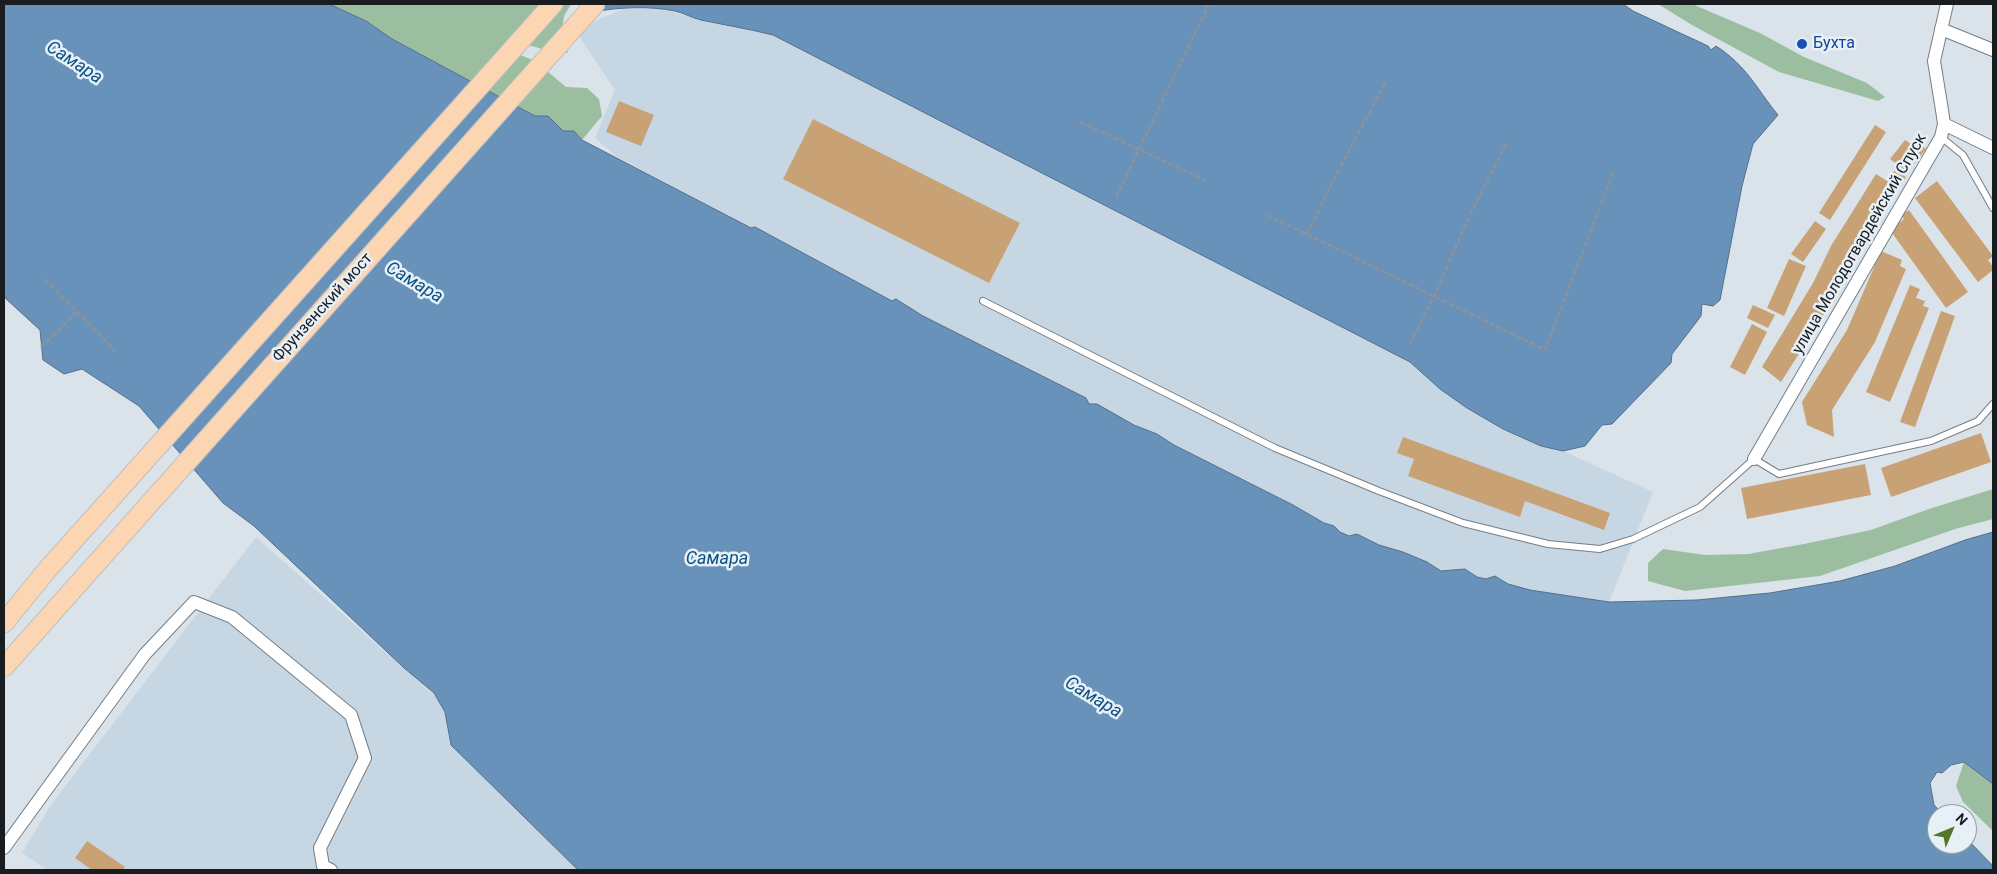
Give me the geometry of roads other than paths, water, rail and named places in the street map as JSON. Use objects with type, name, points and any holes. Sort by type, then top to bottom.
[{"type":"main road","name":"Фрунзенский мост","points":[[4,623],[47,570],[553,4]]},
{"type":"main road","name":"Фрунзенский мост","points":[[4,667],[595,4]]},
{"type":"street","name":"улица Молодогвардейский Спуск","points":[[1754,459],[1941,137],[1944,124],[1934,61],[1947,4]]},
{"type":"street","points":[[1941,29],[1993,50]]},
{"type":"street","points":[[1944,124],[1993,148]]},
{"type":"street","points":[[4,848],[145,654],[194,602],[232,617],[351,715],[365,758],[320,848],[324,866],[332,870]]},
{"type":"lane","points":[[1941,137],[1963,155],[1993,208]]},
{"type":"lane","points":[[984,301],[1275,448],[1463,523],[1548,544],[1600,549],[1633,539],[1700,507],[1754,459],[1779,474],[1932,441],[1978,421],[1993,404]]},
{"type":"water","name":"Самара","points":[[4,4],[329,4],[366,21],[392,39],[535,116],[548,116],[563,131],[574,131],[582,140],[751,228],[755,227],[892,301],[896,299],[923,316],[1086,398],[1089,404],[1097,404],[1134,425],[1157,434],[1174,445],[1293,505],[1324,523],[1334,526],[1340,532],[1349,536],[1357,534],[1379,545],[1427,562],[1441,571],[1465,569],[1477,577],[1486,579],[1495,576],[1508,584],[1530,590],[1609,602],[1697,600],[1770,593],[1840,581],[1895,566],[1965,540],[1993,532],[1993,784],[1964,762],[1951,765],[1942,773],[1937,772],[1930,783],[1934,804],[1927,804],[1927,854],[1977,854],[1977,849],[1993,866],[1993,870],[578,870],[451,745],[445,712],[434,693],[404,668],[254,526],[223,503],[139,406],[82,369],[64,374],[43,360],[40,330],[4,297]]},
{"type":"water","points":[[583,4],[1623,4],[1633,11],[1708,46],[1711,50],[1716,46],[1736,61],[1778,115],[1753,144],[1742,186],[1720,300],[1713,306],[1702,304],[1701,316],[1672,354],[1671,363],[1612,424],[1602,425],[1585,446],[1563,451],[1541,446],[1503,429],[1467,408],[1440,389],[1410,362],[773,35],[701,20],[666,9],[634,8],[594,12]]},
{"type":"place","name":"Бухта","points":[[1802,44]]}]
